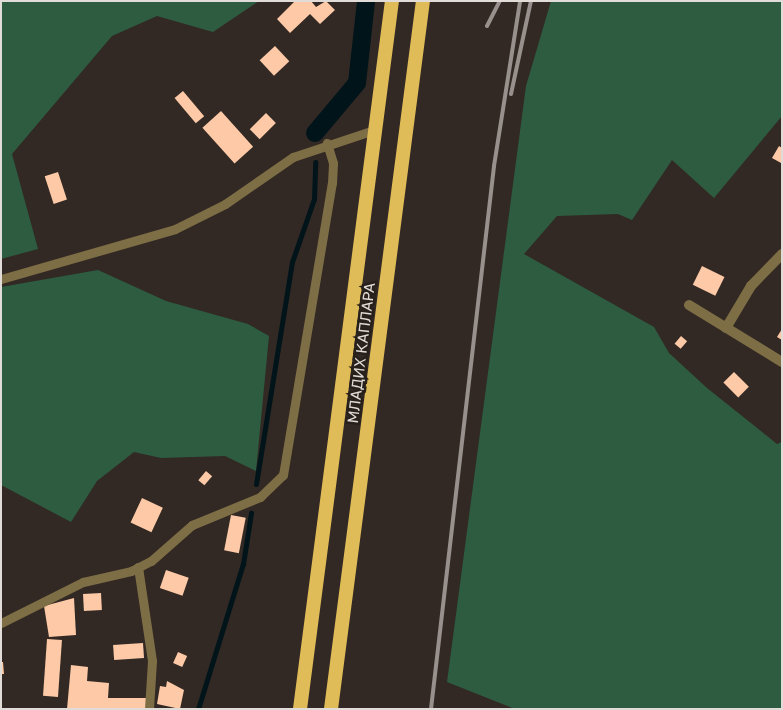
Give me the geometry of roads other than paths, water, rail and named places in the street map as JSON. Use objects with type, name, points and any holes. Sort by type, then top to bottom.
[{"type":"highway","name":"МЛАДИХ КАПЛАРА","points":[[300,709],[392,1]]},
{"type":"highway","name":"МЛАДИХ КАПЛАРА","points":[[331,709],[423,1]]},
{"type":"street","points":[[726,328],[751,286],[782,254]]},
{"type":"street","points":[[689,305],[782,362]]},
{"type":"lane","points":[[1,279],[124,247],[184,225],[225,204],[293,157],[327,143],[368,132]]},
{"type":"lane","points":[[1,623],[83,582],[138,567],[192,525],[260,497],[284,475],[332,184],[334,163],[327,143]]},
{"type":"lane","points":[[138,567],[152,661],[149,709]]},
{"type":"waterway","points":[[315,133],[357,83],[366,1]]},
{"type":"waterway","points":[[256,484],[292,262],[314,199],[315,162]]},
{"type":"waterway","points":[[198,709],[243,564],[251,513]]},
{"type":"railway","points":[[487,26],[500,1]]},
{"type":"railway","points":[[431,709],[494,166],[520,1]]},
{"type":"railway","points":[[511,94],[531,1]]}]
